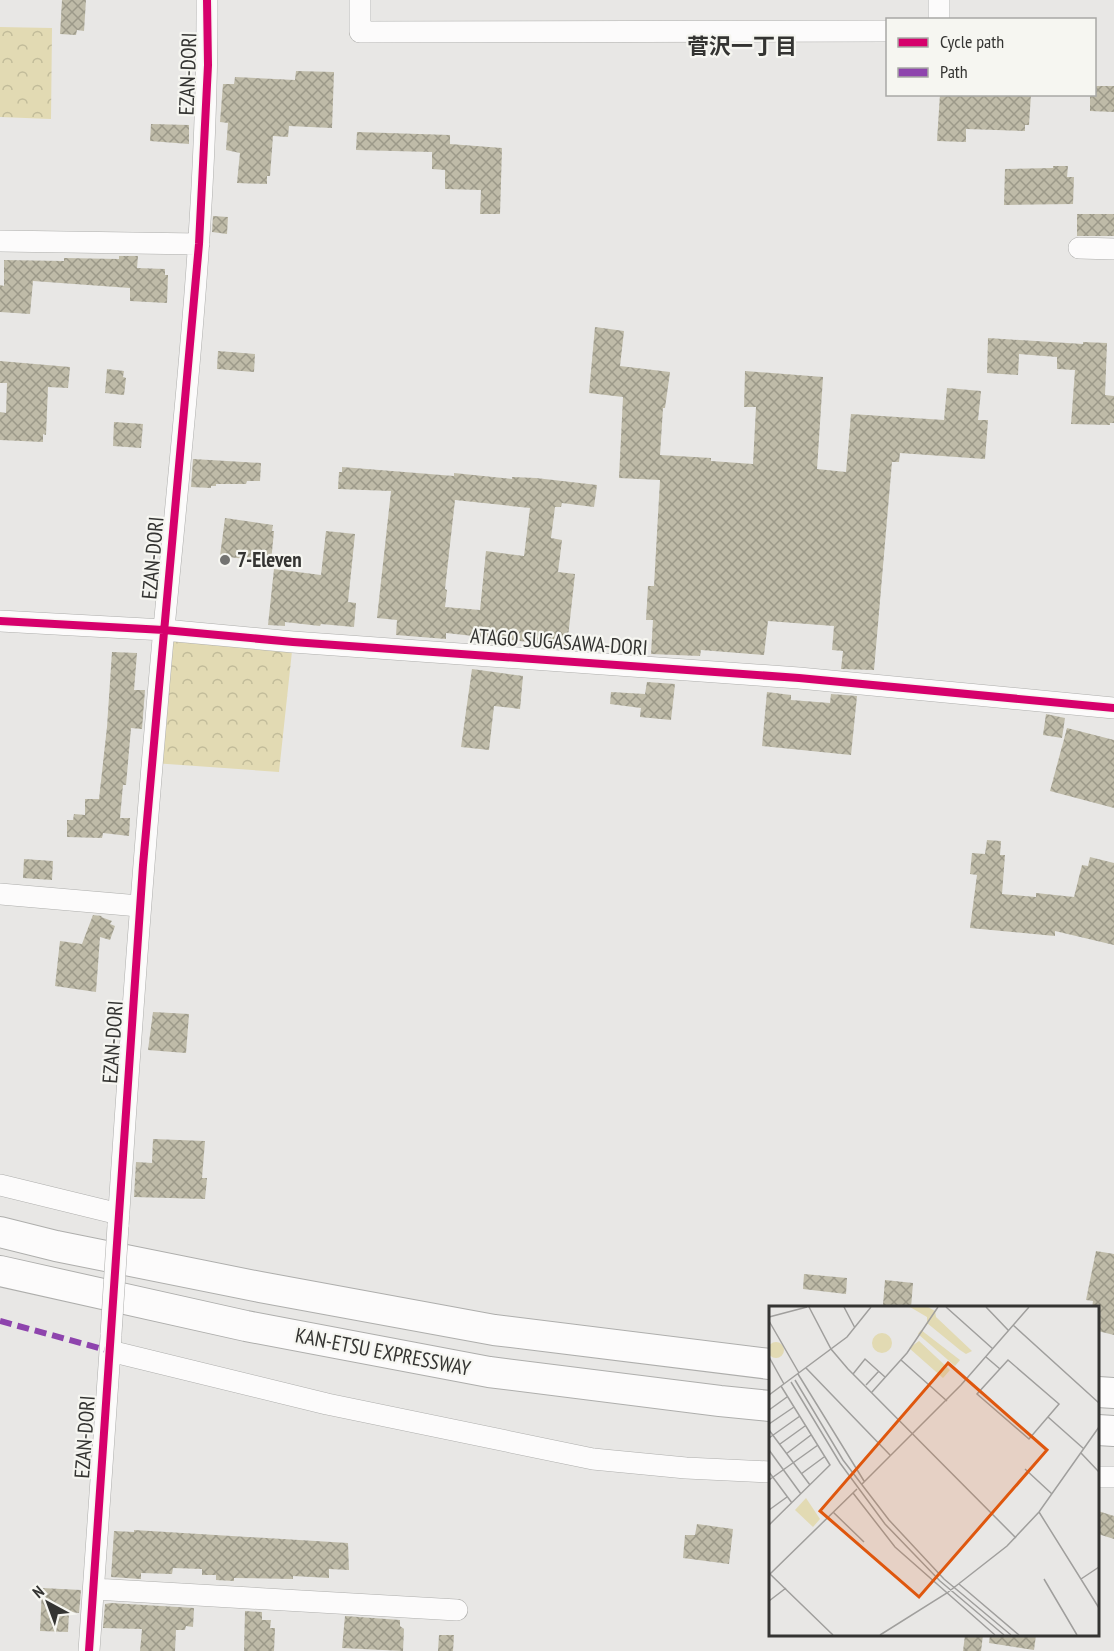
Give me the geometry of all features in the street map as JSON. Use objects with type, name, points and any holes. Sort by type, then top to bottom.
[{"type":"highway","name":"KAN-ETSU EXPRESSWAY","points":[[0,1232],[56,1246],[494,1330],[769,1364]]},
{"type":"highway","name":"KAN-ETSU EXPRESSWAY","points":[[0,1271],[246,1326],[489,1372],[769,1406]]},
{"type":"highway","points":[[1099,1392],[1114,1393]]},
{"type":"highway","points":[[1099,1430],[1114,1431]]},
{"type":"street","name":"EZAN-DORI","points":[[89,1651],[139,906],[199,244],[208,65],[207,0]]},
{"type":"street","points":[[360,0],[360,32],[886,31]]},
{"type":"street","points":[[939,0],[939,18]]},
{"type":"street","points":[[0,242],[199,244]]},
{"type":"street","points":[[1079,248],[1114,249]]},
{"type":"street","name":"ATAGO SUGASAWA-DORI","points":[[0,621],[164,630],[293,642],[799,678],[1114,708]]},
{"type":"street","points":[[0,894],[139,906]]},
{"type":"street","points":[[0,1185],[118,1220]]},
{"type":"street","points":[[111,1342],[327,1404],[593,1459],[686,1468],[769,1472]]},
{"type":"street","points":[[94,1589],[458,1610]]},
{"type":"green space","points":[[0,27],[52,28],[51,119],[0,117]]},
{"type":"green space","points":[[164,630],[293,642],[279,772],[153,763]]},
{"type":"building","points":[[62,0],[86,0],[84,31],[77,30],[76,35],[60,34]]},
{"type":"building","points":[[296,71],[334,72],[332,128],[289,126],[288,137],[273,136],[270,176],[267,176],[267,184],[237,183],[240,153],[226,150],[228,123],[220,122],[223,84],[234,84],[235,77],[295,80]]},
{"type":"building","points":[[1096,86],[1114,86],[1114,112],[1090,111],[1090,96],[1096,96]]},
{"type":"building","points":[[940,96],[1031,96],[1029,125],[1025,125],[1025,131],[966,129],[966,142],[937,141]]},
{"type":"building","points":[[151,124],[189,125],[189,144],[150,141]]},
{"type":"building","points":[[357,132],[450,135],[450,144],[502,148],[500,214],[480,214],[481,190],[445,189],[445,170],[432,169],[432,152],[356,150]]},
{"type":"building","points":[[1053,166],[1068,166],[1067,177],[1074,177],[1073,204],[1004,205],[1005,169],[1053,168]]},
{"type":"building","points":[[1077,214],[1114,214],[1114,236],[1077,236]]},
{"type":"building","points":[[213,216],[228,217],[227,234],[212,232]]},
{"type":"building","points":[[119,256],[138,256],[137,268],[165,269],[165,275],[168,275],[167,303],[130,301],[130,288],[33,281],[30,314],[0,312],[0,285],[4,286],[4,260],[64,261],[64,258],[119,259]]},
{"type":"building","points":[[595,327],[624,331],[620,366],[670,372],[665,408],[663,408],[660,455],[711,458],[711,461],[753,464],[756,407],[744,407],[745,371],[823,377],[817,469],[846,472],[851,414],[944,420],[947,388],[981,391],[978,420],[988,420],[985,459],[900,453],[899,462],[892,462],[874,670],[841,669],[843,651],[832,650],[834,626],[768,621],[764,655],[701,650],[700,656],[651,654],[653,620],[646,620],[648,586],[654,586],[660,480],[619,478],[623,397],[589,393]]},
{"type":"building","points":[[988,338],[1083,344],[1083,342],[1107,343],[1105,395],[1114,396],[1114,423],[1110,425],[1071,424],[1075,370],[1057,369],[1057,357],[1019,354],[1018,375],[987,373]]},
{"type":"building","points":[[218,351],[255,354],[254,372],[217,369]]},
{"type":"building","points":[[0,361],[70,367],[68,388],[48,387],[46,435],[43,434],[43,442],[0,440],[0,412],[6,413],[7,383],[0,383]]},
{"type":"building","points":[[107,369],[124,371],[123,377],[126,378],[124,395],[105,393]]},
{"type":"building","points":[[114,422],[143,424],[141,448],[113,446]]},
{"type":"building","points":[[193,459],[261,463],[260,481],[247,481],[246,484],[216,484],[211,488],[191,487]]},
{"type":"building","points":[[342,467],[454,476],[454,473],[512,479],[512,477],[536,478],[597,485],[594,507],[562,503],[561,507],[555,507],[551,538],[562,540],[558,572],[575,574],[567,646],[446,633],[446,639],[396,635],[397,620],[377,618],[391,491],[338,489],[339,472],[342,472]],"holes":[[[455,500],[530,508],[524,556],[486,551],[480,610],[445,607]]]},
{"type":"building","points":[[225,518],[273,525],[271,562],[220,556]]},
{"type":"building","points":[[326,531],[355,534],[348,602],[356,603],[354,627],[285,622],[285,626],[268,625],[274,569],[321,575]]},
{"type":"building","points":[[112,652],[137,653],[134,690],[145,690],[142,729],[131,728],[126,785],[123,785],[120,818],[130,818],[129,836],[103,833],[102,838],[67,837],[67,820],[73,820],[74,814],[85,815],[85,799],[99,799]]},
{"type":"building","points":[[472,669],[523,676],[520,709],[494,706],[489,750],[461,747]]},
{"type":"building","points":[[647,682],[675,684],[671,720],[640,717],[641,708],[610,704],[611,692],[645,694]]},
{"type":"building","points":[[767,692],[791,695],[791,700],[830,703],[831,694],[857,696],[851,755],[762,746]]},
{"type":"building","points":[[1046,714],[1065,718],[1062,738],[1043,735]]},
{"type":"building","points":[[1067,728],[1114,740],[1114,808],[1050,791]]},
{"type":"building","points":[[987,840],[1001,841],[1000,855],[1005,855],[1002,894],[1036,897],[1036,893],[1074,897],[1082,865],[1088,866],[1090,857],[1114,863],[1114,945],[1055,931],[1055,936],[970,928],[977,875],[970,874],[972,853],[985,854]]},
{"type":"building","points":[[24,859],[53,861],[52,880],[23,878]]},
{"type":"building","points":[[93,915],[112,921],[110,924],[115,926],[110,940],[100,937],[96,992],[55,986],[60,941],[82,944]]},
{"type":"building","points":[[153,1012],[189,1014],[186,1053],[148,1050]]},
{"type":"building","points":[[153,1139],[205,1141],[202,1178],[207,1178],[205,1199],[134,1197],[136,1162],[152,1163]]},
{"type":"building","points":[[1096,1251],[1114,1254],[1114,1335],[1099,1331],[1099,1306],[1092,1306],[1093,1301],[1086,1300]]},
{"type":"building","points":[[804,1274],[847,1278],[846,1294],[803,1289]]},
{"type":"building","points":[[885,1280],[913,1283],[911,1306],[883,1305]]},
{"type":"building","points":[[1099,1511],[1114,1516],[1114,1539],[1099,1534]]},
{"type":"building","points":[[697,1524],[733,1529],[729,1564],[683,1558],[685,1535],[695,1535]]},
{"type":"building","points":[[134,1530],[348,1543],[349,1570],[329,1569],[329,1578],[293,1576],[293,1579],[234,1578],[234,1581],[216,1580],[216,1575],[202,1575],[202,1569],[173,1568],[172,1574],[141,1573],[141,1579],[111,1577],[114,1531],[134,1532]]},
{"type":"building","points":[[42,1588],[81,1590],[79,1613],[69,1612],[68,1632],[40,1631]]},
{"type":"building","points":[[105,1604],[194,1608],[193,1627],[186,1626],[185,1630],[176,1630],[175,1651],[140,1651],[142,1629],[103,1628]]},
{"type":"building","points":[[245,1611],[262,1612],[262,1620],[271,1620],[270,1628],[275,1628],[274,1651],[244,1651]]},
{"type":"building","points":[[345,1616],[400,1620],[400,1626],[404,1629],[403,1651],[342,1648]]},
{"type":"building","points":[[439,1635],[454,1635],[453,1651],[438,1651]]},
{"type":"building","points":[[965,1636],[983,1636],[981,1651],[963,1651]]},
{"type":"building","points":[[990,1636],[1036,1636],[1034,1650],[989,1643]]},
{"type":"marked path","points":[[0,1321],[110,1351]]},
{"type":"cycle path","points":[[89,1651],[143,865],[199,244],[208,65],[207,0]]},
{"type":"cycle path","points":[[0,621],[164,630],[293,642],[799,678],[1114,708]]},
{"type":"place","name":"7-Eleven","points":[[225,560]]},
{"type":"district","name":"菅沢一丁目","points":[[742,46]]}]
